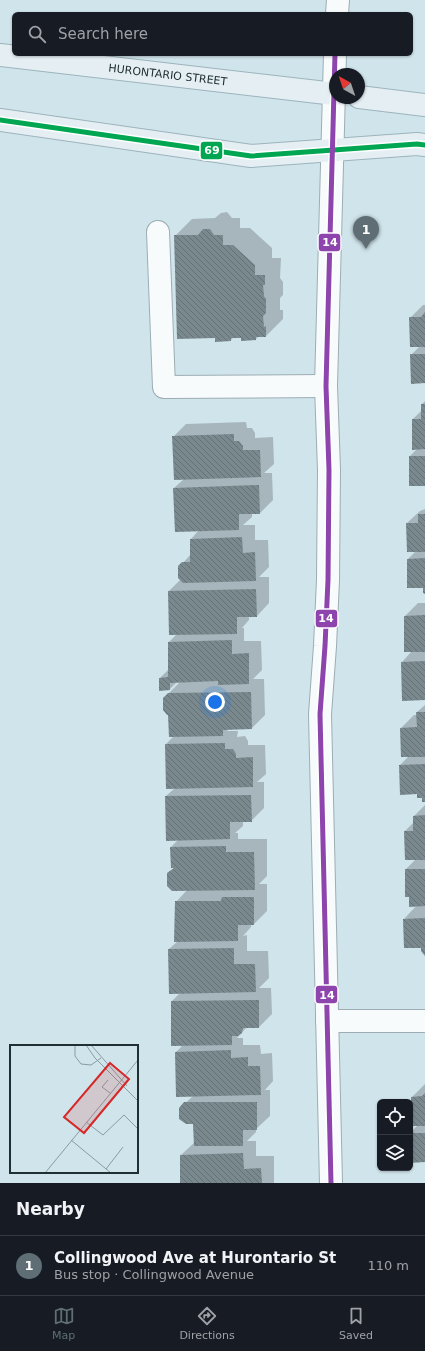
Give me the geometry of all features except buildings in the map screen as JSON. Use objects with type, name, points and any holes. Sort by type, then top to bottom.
[{"type":"main road","name":"HURONTARIO STREET","points":[[0,55],[329,93]]},
{"type":"main road","points":[[365,98],[425,105]]},
{"type":"main road","points":[[0,120],[251,156],[417,144],[425,145]]},
{"type":"street","points":[[337,12],[338,0]]},
{"type":"street","points":[[335,56],[335,68]]},
{"type":"street","points":[[331,1183],[320,714],[328,580],[329,470],[326,386],[334,104]]},
{"type":"street","points":[[158,232],[164,387],[326,386]]},
{"type":"street","points":[[327,1021],[425,1021]]},
{"type":"transit line","name":"14","points":[[331,1183],[320,714],[328,580],[329,470],[326,386],[335,56]]},
{"type":"transit line","name":"69","points":[[0,120],[251,156],[417,144],[425,145]]},
{"type":"place","name":"Collingwood Ave at Hurontario St","points":[[366,249]]}]
